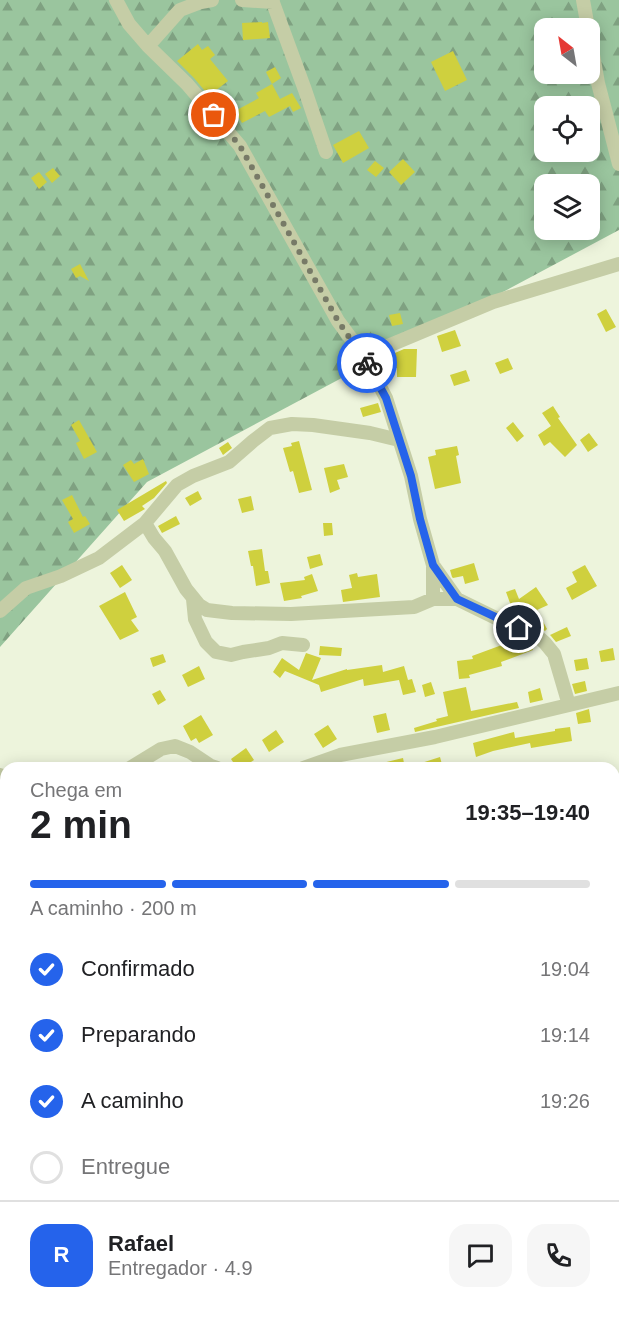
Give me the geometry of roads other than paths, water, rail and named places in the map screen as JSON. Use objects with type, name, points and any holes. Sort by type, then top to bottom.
[{"type":"street","points":[[116,0],[129,24],[187,84],[240,146],[338,321],[364,356],[386,398],[411,476],[433,565],[433,599]]},
{"type":"street","points":[[148,46],[180,10],[212,0]]},
{"type":"street","points":[[242,0],[272,1],[326,152]]},
{"type":"street","points":[[583,0],[586,18]]},
{"type":"street","points":[[598,84],[619,164]]},
{"type":"street","points":[[364,356],[494,302],[619,264]]},
{"type":"street","points":[[0,610],[26,588],[61,576],[99,558],[145,523],[177,485],[229,462],[270,429],[292,424],[313,425],[370,433],[399,440]]},
{"type":"street","points":[[145,523],[165,550],[193,599],[207,610],[232,613],[291,614],[414,607],[433,599],[457,599],[535,634],[545,642],[554,654],[570,705]]},
{"type":"street","points":[[433,565],[457,599]]},
{"type":"street","points":[[193,599],[195,619],[206,642],[216,652],[231,655],[269,648],[282,643],[303,645]]},
{"type":"street","points":[[320,762],[340,755],[435,738],[619,693]]},
{"type":"street","points":[[140,762],[161,750],[175,746],[205,762]]}]
